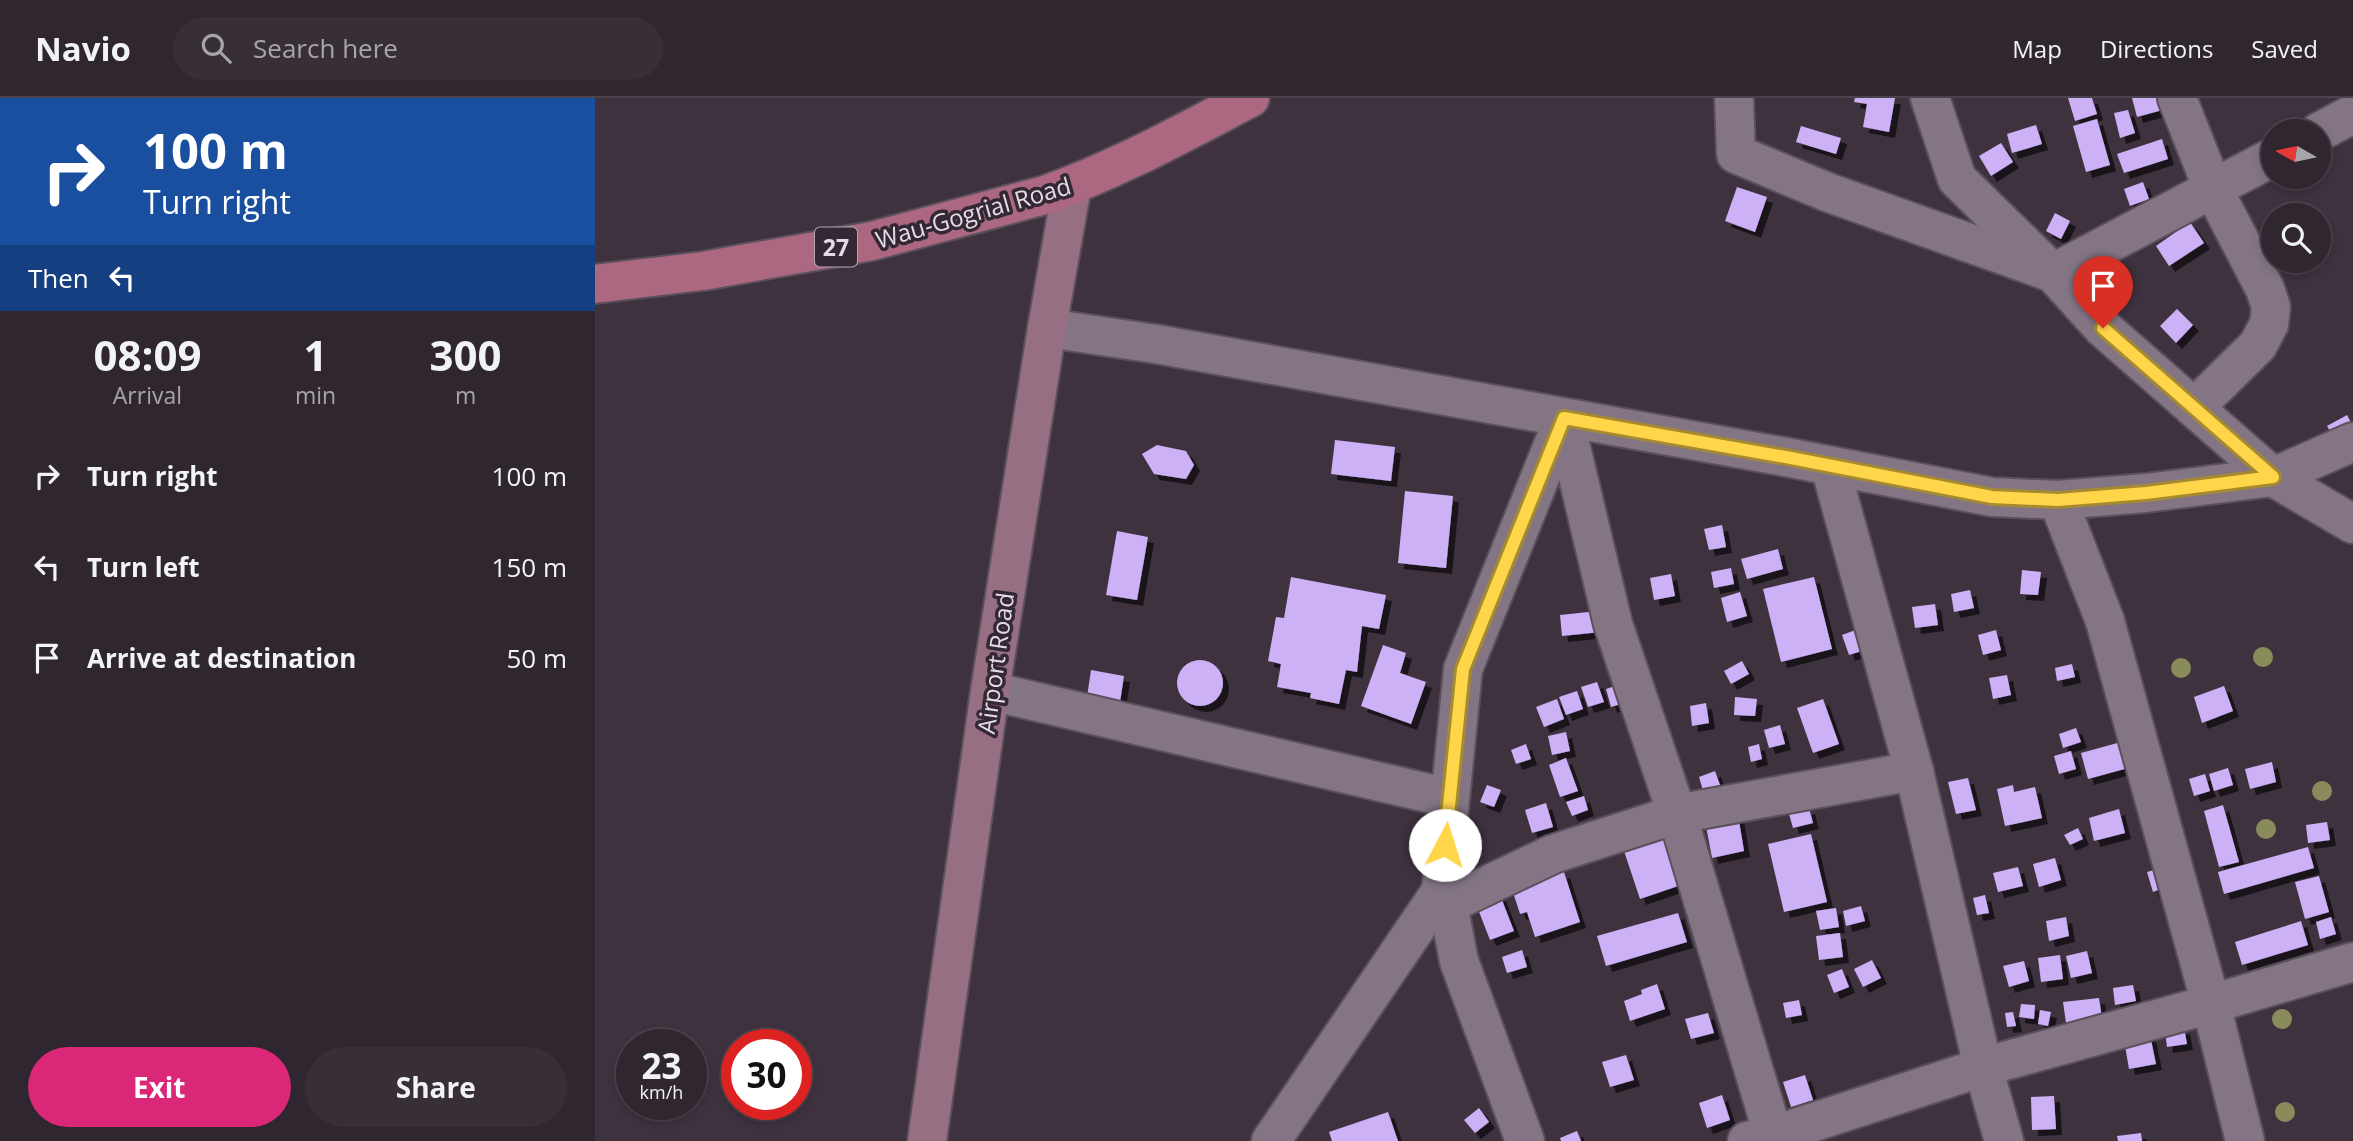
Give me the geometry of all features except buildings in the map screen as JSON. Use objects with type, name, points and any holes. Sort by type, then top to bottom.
[{"type":"main road","name":"Wau-Gogrial Road","points":[[595,284],[703,271],[871,241],[1045,195],[1072,186],[1250,98]]},
{"type":"street","points":[[1734,98],[1736,154],[1827,192],[2053,273],[2261,163]]},
{"type":"street","points":[[1930,98],[1957,179],[2053,273],[2103,328],[2273,477],[2353,524]]},
{"type":"street","points":[[2177,98],[2213,189],[2265,289],[2271,307],[2269,324],[2257,345],[2194,408]]},
{"type":"street","points":[[2331,126],[2353,114]]},
{"type":"street","name":"Airport Road","points":[[927,1141],[990,691],[1072,186]]},
{"type":"street","points":[[1047,328],[1156,344],[1992,497],[2058,500],[2146,493],[2273,477],[2353,442]]},
{"type":"street","points":[[1525,1141],[1459,961],[1444,898],[1449,798],[1463,669],[1564,418]]},
{"type":"street","points":[[1564,418],[1612,624],[1677,814],[1766,1139],[1983,1067],[2353,962]]},
{"type":"street","points":[[1830,466],[1914,771],[1983,1067],[2004,1141]]},
{"type":"street","points":[[2058,500],[2105,621],[2211,1004],[2245,1141]]},
{"type":"street","points":[[990,691],[1449,798]]},
{"type":"street","points":[[1271,1141],[1444,898],[1553,854],[1677,814],[1914,771]]},
{"type":"route","points":[[1445,845],[1463,669],[1564,418],[1992,497],[2058,500],[2146,493],[2273,477],[2103,328]]}]
